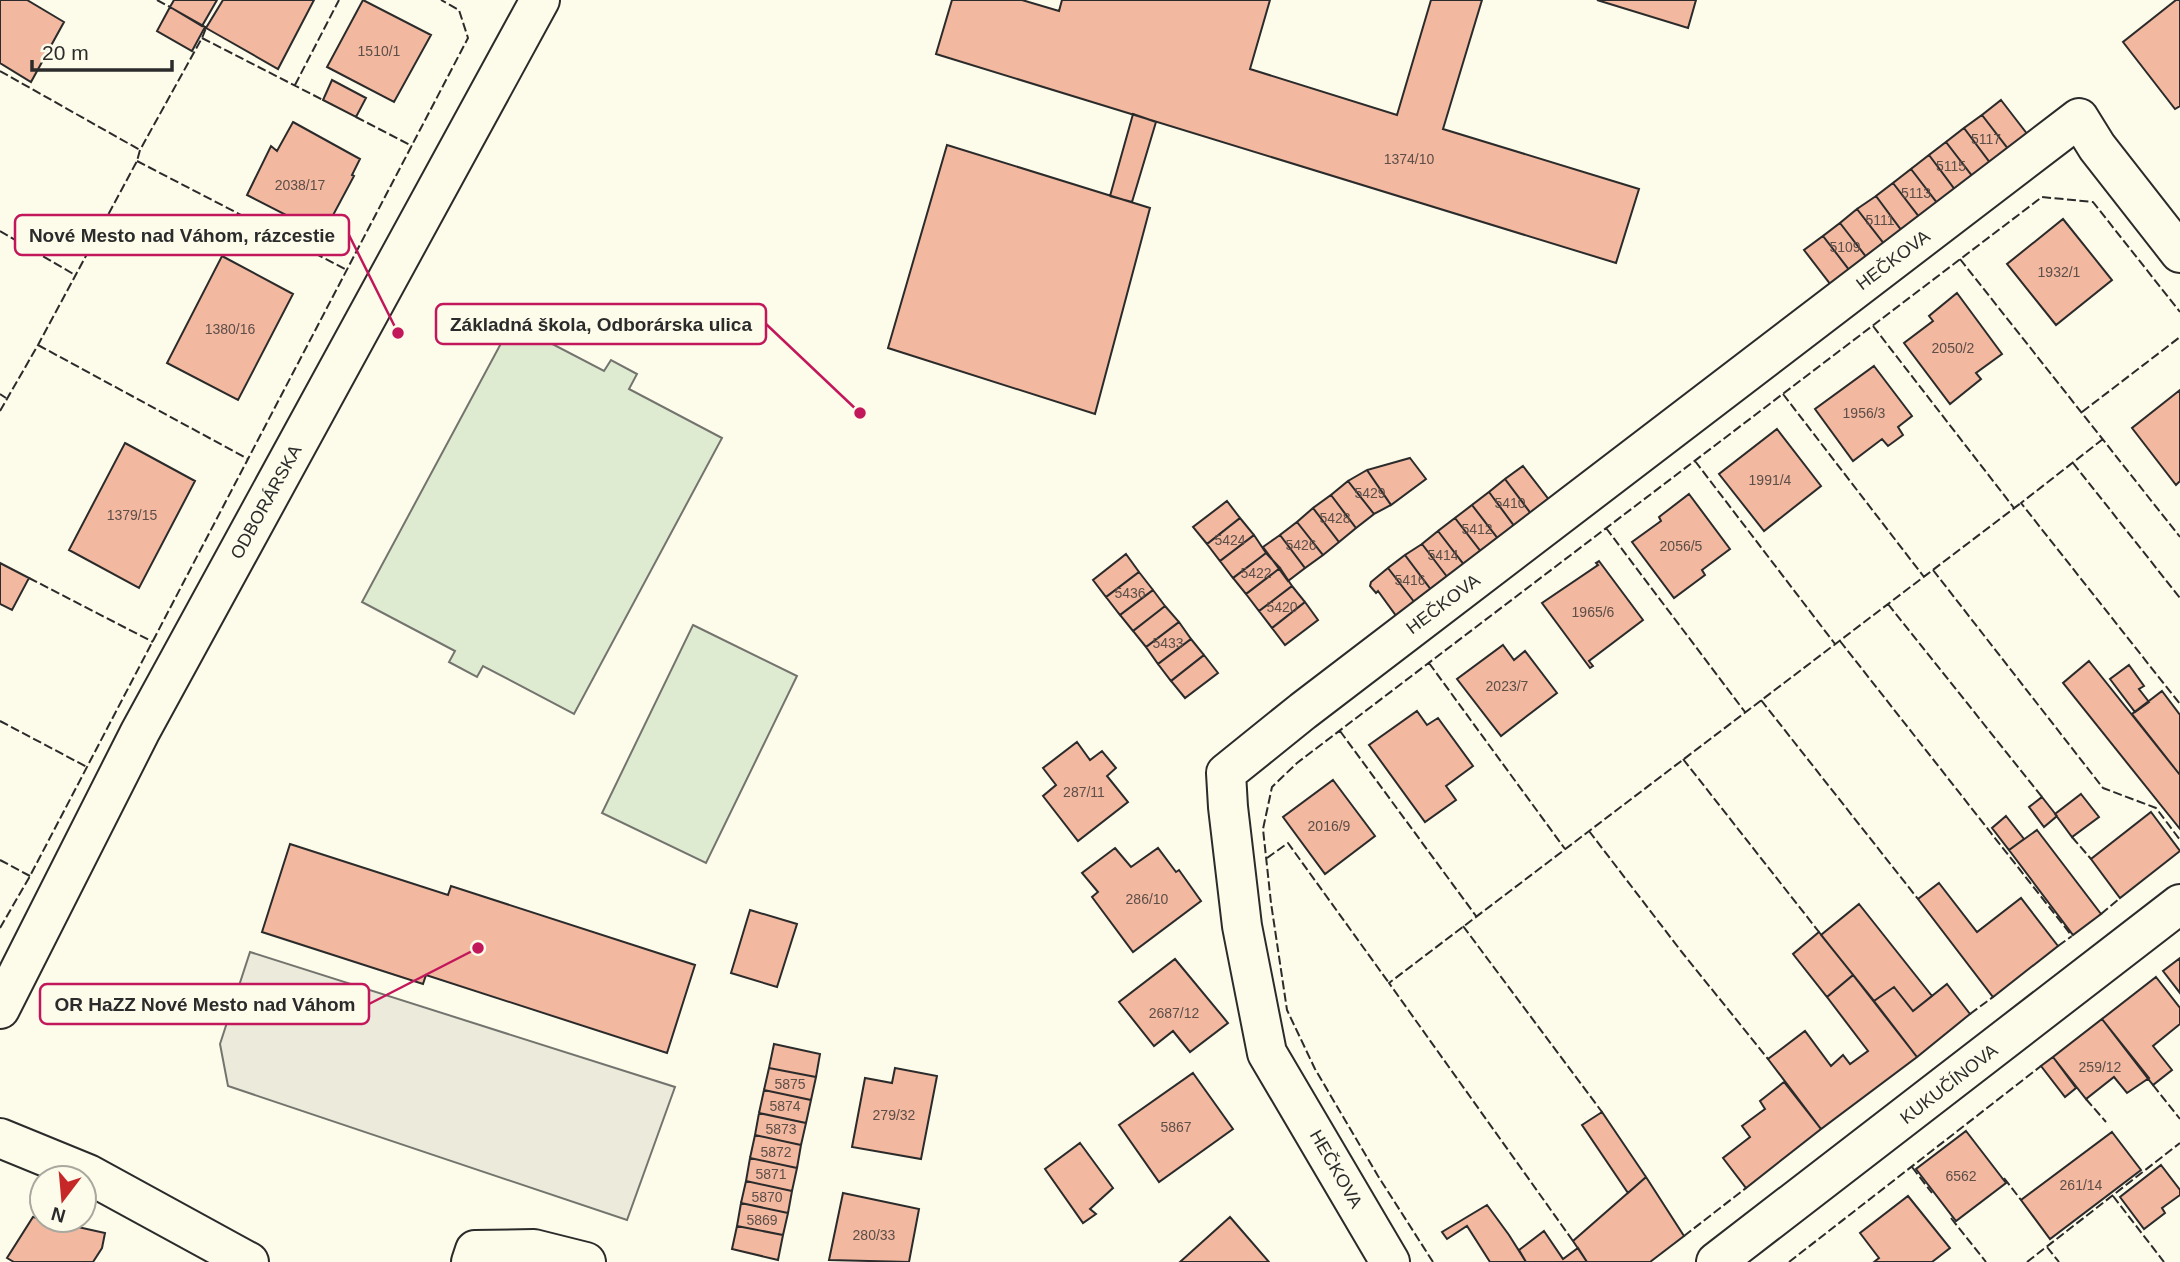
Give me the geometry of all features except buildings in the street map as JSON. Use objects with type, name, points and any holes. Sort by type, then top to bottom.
[{"type":"street","name":"ODBORÁRSKA","points":[[0,1009],[140,732],[535,2]]},
{"type":"street","name":"HEČKOVA","points":[[1390,1262],[1267,1053],[1242,926],[1226,773],[2079,118],[2097,147],[2180,253]]},
{"type":"street","name":"KUKUČÍNOVA","points":[[1716,1262],[2180,904]]},
{"type":"street","points":[[0,1138],[88,1174],[249,1262]]},
{"type":"street","points":[[471,1262],[475,1250],[534,1249],[586,1262]]},
{"type":"green space","points":[[512,323],[604,371],[611,360],[637,374],[629,389],[722,438],[574,714],[483,666],[477,677],[449,662],[455,651],[362,602]]},
{"type":"green space","points":[[693,625],[797,676],[706,863],[602,813]]},
{"type":"shaded area","points":[[250,952],[675,1087],[627,1220],[228,1086],[220,1044]]},
{"type":"fence","points":[[157,0],[170,7]]},
{"type":"fence","points":[[295,85],[339,0]]},
{"type":"fence","points":[[0,928],[30,876],[468,38],[459,10],[441,0]]},
{"type":"fence","points":[[0,411],[137,161],[140,150],[202,38],[205,27]]},
{"type":"fence","points":[[202,38],[323,100]]},
{"type":"fence","points":[[0,71],[140,150]]},
{"type":"fence","points":[[356,117],[412,146]]},
{"type":"fence","points":[[137,161],[347,270]]},
{"type":"fence","points":[[1433,1262],[1315,1069],[1287,1010],[1263,829],[1272,787],[1297,763],[2042,197],[2093,202],[2180,312]]},
{"type":"fence","points":[[0,231],[75,275]]},
{"type":"fence","points":[[1960,259],[2180,537]]},
{"type":"fence","points":[[1873,326],[2014,508]]},
{"type":"fence","points":[[2082,412],[2180,337]]},
{"type":"fence","points":[[38,345],[248,459]]},
{"type":"fence","points":[[0,394],[6,398]]},
{"type":"fence","points":[[1783,394],[1924,577]]},
{"type":"fence","points":[[2103,439],[2021,503],[2180,704]]},
{"type":"fence","points":[[1695,461],[1835,644]]},
{"type":"fence","points":[[2073,463],[2180,598]]},
{"type":"fence","points":[[1573,1241],[1389,983],[2021,503]]},
{"type":"fence","points":[[1606,528],[1745,712]]},
{"type":"fence","points":[[1933,570],[2103,788],[2156,808],[2180,840]]},
{"type":"fence","points":[[29,578],[153,642]]},
{"type":"fence","points":[[1888,604],[2042,797]]},
{"type":"fence","points":[[1840,641],[2072,936]]},
{"type":"fence","points":[[1429,663],[1565,849]]},
{"type":"fence","points":[[1761,700],[1918,899]]},
{"type":"fence","points":[[0,721],[87,767]]},
{"type":"fence","points":[[1340,731],[1476,916]]},
{"type":"fence","points":[[1683,759],[1819,932]]},
{"type":"fence","points":[[1589,831],[1768,1059]]},
{"type":"fence","points":[[2072,837],[2091,859]]},
{"type":"fence","points":[[1267,858],[1288,843],[1389,983]]},
{"type":"fence","points":[[0,860],[30,876]]},
{"type":"fence","points":[[2101,914],[2120,898]]},
{"type":"fence","points":[[1463,926],[1602,1112]]},
{"type":"fence","points":[[2058,946],[2072,936]]},
{"type":"fence","points":[[1970,1014],[1993,997]]},
{"type":"fence","points":[[1789,1262],[2041,1066]]},
{"type":"fence","points":[[2153,1085],[2180,1119]]},
{"type":"fence","points":[[2086,1099],[2106,1122]]},
{"type":"fence","points":[[2027,1262],[2180,1143]]},
{"type":"fence","points":[[1912,1167],[1932,1193]]},
{"type":"fence","points":[[2004,1178],[2021,1200]]},
{"type":"fence","points":[[1684,1236],[1746,1188]]},
{"type":"fence","points":[[2113,1196],[2164,1262]]},
{"type":"fence","points":[[1951,1218],[1986,1262]]},
{"type":"fence","points":[[2047,1247],[2059,1262]]},
{"type":"place","name":"Nové Mesto nad Váhom, rázcestie","points":[[398,333]]},
{"type":"place","name":"Základná škola, Odborárska ulica","points":[[860,413]]},
{"type":"place","name":"OR HaZZ Nové Mesto nad Váhom","points":[[478,948]]}]
